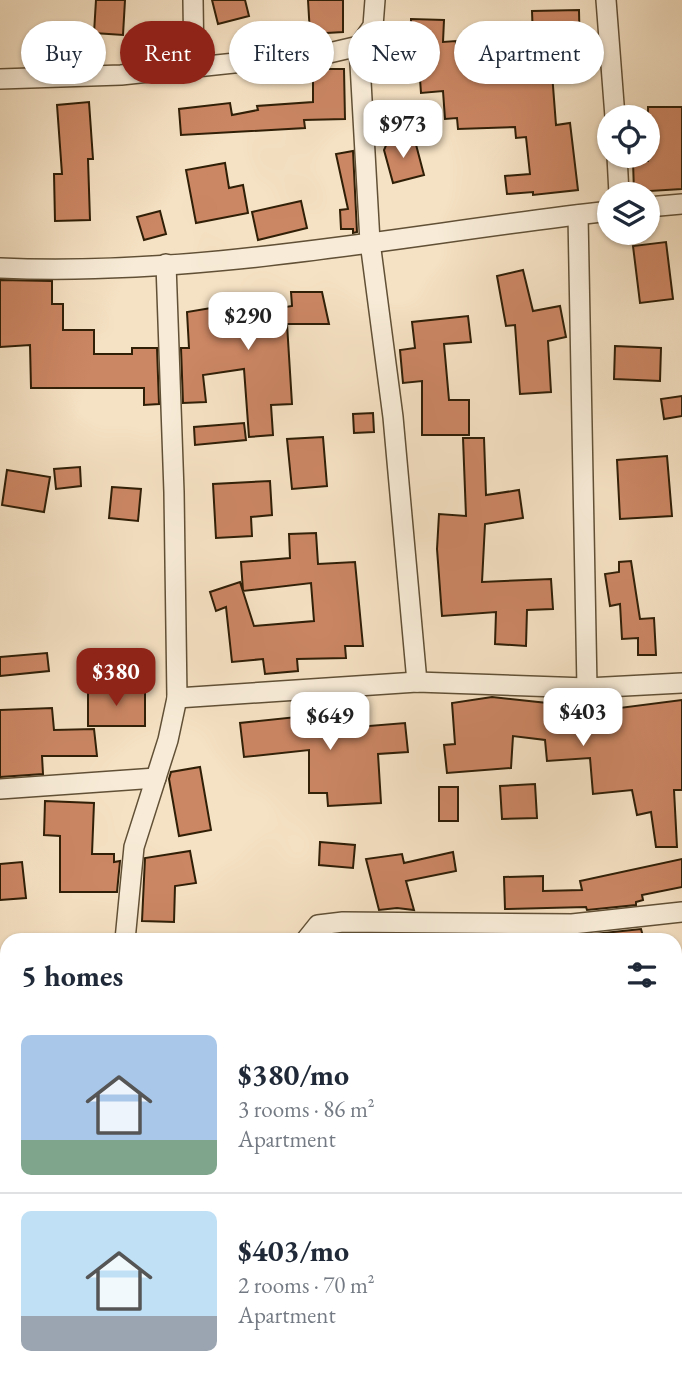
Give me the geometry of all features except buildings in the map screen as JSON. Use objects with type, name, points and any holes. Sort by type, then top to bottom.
[{"type":"street","points":[[193,0],[193,21]]},
{"type":"street","points":[[373,21],[375,0]]},
{"type":"street","points":[[606,0],[614,105]]},
{"type":"street","points":[[215,65],[330,53],[348,49]]},
{"type":"street","points":[[0,79],[120,75]]},
{"type":"street","points":[[361,84],[370,242],[393,416],[417,682]]},
{"type":"street","points":[[660,206],[682,204]]},
{"type":"street","points":[[0,268],[166,264],[370,242],[597,213]]},
{"type":"street","points":[[578,215],[587,688]]},
{"type":"street","points":[[126,933],[134,847],[177,698],[174,492],[166,264]]},
{"type":"street","points":[[177,698],[417,682],[587,688],[682,683]]},
{"type":"street","points":[[0,789],[156,778]]},
{"type":"street","points":[[312,933],[318,925],[344,922],[574,932],[682,912]]}]
